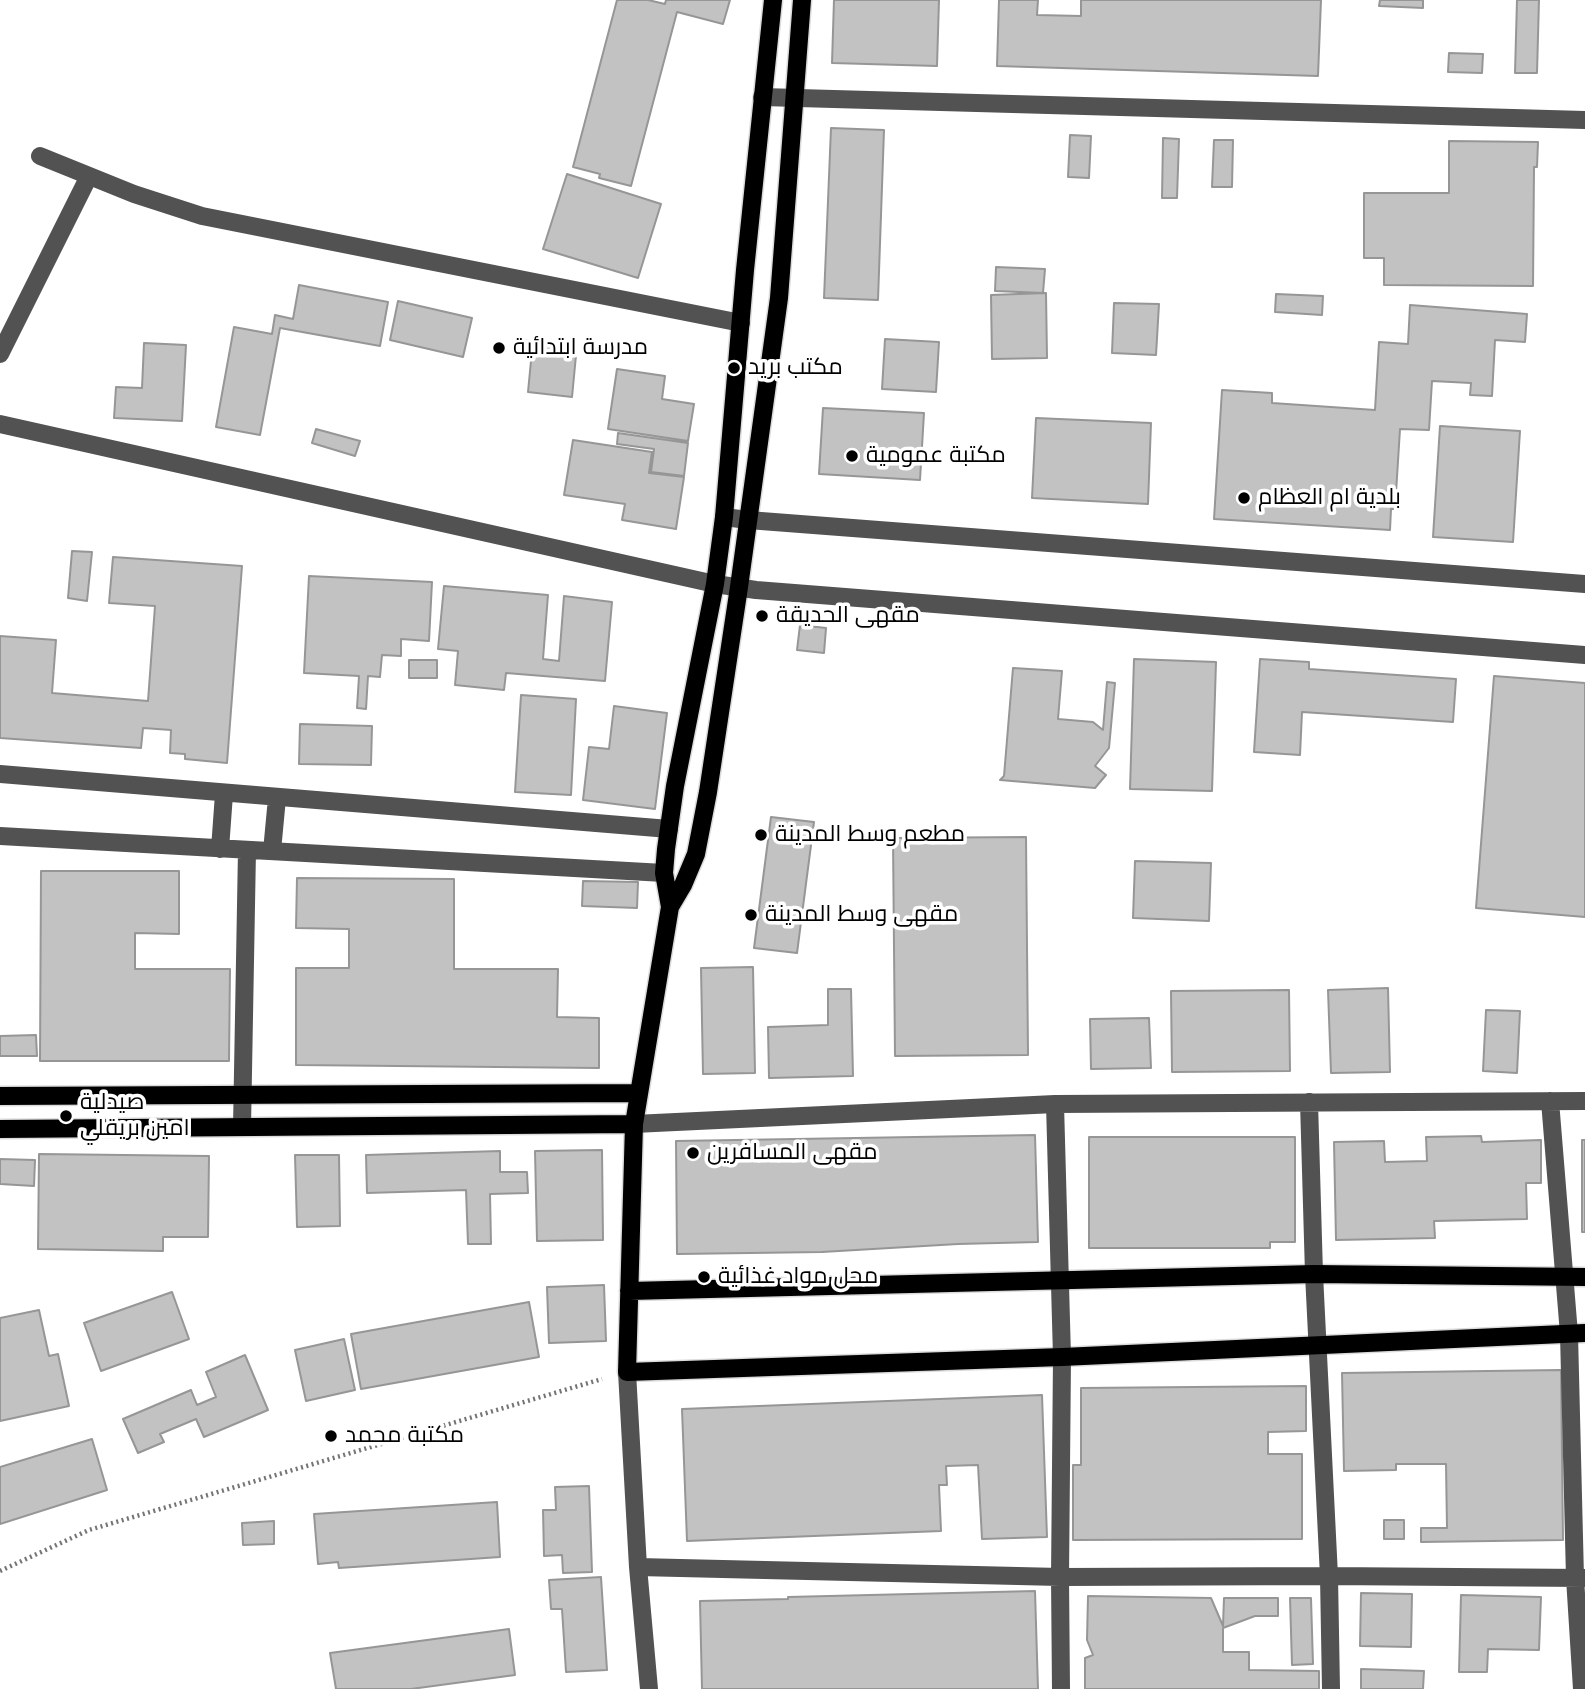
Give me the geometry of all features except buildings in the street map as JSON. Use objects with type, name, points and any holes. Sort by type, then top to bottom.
[{"type":"main road","points":[[773,0],[745,270],[724,517],[715,584],[675,786],[664,873],[670,907],[634,1124],[627,1372],[1062,1357],[1577,1333]]},
{"type":"main road","points":[[670,907],[696,854],[739,587],[779,298],[802,0]]},
{"type":"main road","points":[[0,1096],[639,1093]]},
{"type":"main road","points":[[0,1129],[634,1124]]},
{"type":"main road","points":[[629,1291],[1314,1274],[1585,1277]]},
{"type":"street","points":[[762,97],[1585,120]]},
{"type":"street","points":[[40,156],[134,194],[202,216],[741,323]]},
{"type":"street","points":[[0,354],[89,176]]},
{"type":"street","points":[[0,424],[715,584],[756,590],[1585,655]]},
{"type":"street","points":[[724,517],[1585,584]]},
{"type":"street","points":[[0,774],[669,829]]},
{"type":"street","points":[[220,849],[224,793]]},
{"type":"street","points":[[272,851],[277,798]]},
{"type":"street","points":[[0,836],[664,873]]},
{"type":"street","points":[[242,1128],[247,850]]},
{"type":"street","points":[[1550,1101],[1565,1278],[1577,1333],[1582,1689]]},
{"type":"street","points":[[634,1124],[1055,1104],[1585,1101]]},
{"type":"street","points":[[1309,1102],[1314,1274],[1329,1576],[1331,1689]]},
{"type":"street","points":[[1055,1104],[1062,1357],[1061,1689]]},
{"type":"street","points":[[627,1372],[638,1567],[649,1689]]},
{"type":"street","points":[[638,1567],[1060,1577],[1580,1578]]},
{"type":"path","points":[[0,1571],[89,1530],[627,1372]]},
{"type":"place","name":"مدرسة ابتدائية","points":[[499,348]]},
{"type":"place","name":"مكتب بريد","points":[[734,368]]},
{"type":"place","name":"مكتبة عمومية","points":[[852,456]]},
{"type":"place","name":"بلدية ام العظام","points":[[1244,498]]},
{"type":"place","name":"مقهى الحديقة","points":[[762,616]]},
{"type":"place","name":"مطعم وسط المدينة","points":[[761,835]]},
{"type":"place","name":"مقهى وسط المدينة","points":[[751,915]]},
{"type":"place","name":"صيدلية امين بريقلي","points":[[66,1116]]},
{"type":"place","name":"مقهى المسافرين","points":[[693,1153]]},
{"type":"place","name":"محل مواد غذائية","points":[[704,1277]]},
{"type":"place","name":"مكتبة محمد","points":[[331,1436]]}]
